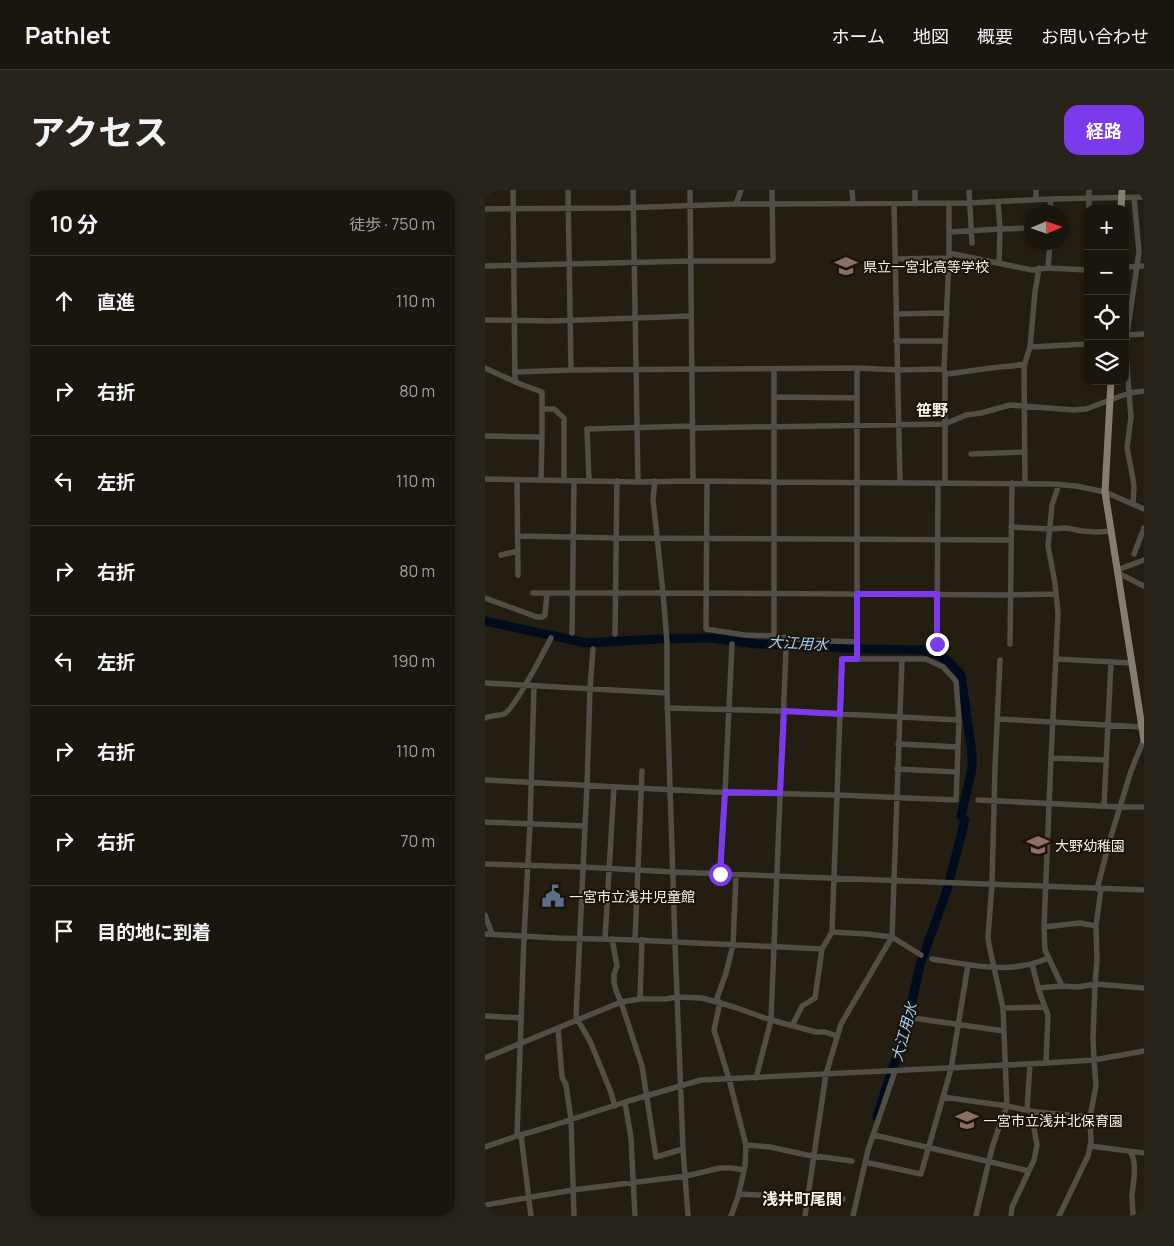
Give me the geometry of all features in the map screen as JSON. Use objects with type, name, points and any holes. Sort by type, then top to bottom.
[{"type":"main road","points":[[1121,205],[1122,190]]},
{"type":"main road","points":[[1111,385],[1105,492],[1143,735]]},
{"type":"street","points":[[513,190],[515,382]]},
{"type":"street","points":[[568,190],[571,370]]},
{"type":"street","points":[[633,190],[638,482]]},
{"type":"street","points":[[690,190],[693,481]]},
{"type":"street","points":[[736,204],[741,190]]},
{"type":"street","points":[[485,266],[771,261],[773,260],[772,190]]},
{"type":"street","points":[[852,190],[853,204]]},
{"type":"street","points":[[915,190],[915,204]]},
{"type":"street","points":[[969,190],[972,243]]},
{"type":"street","points":[[1036,190],[1036,200]]},
{"type":"street","points":[[1089,190],[1089,205]]},
{"type":"street","points":[[485,209],[736,204],[915,204],[1144,197]]},
{"type":"street","points":[[1129,315],[1139,252],[1134,198]]},
{"type":"street","points":[[1050,199],[1050,205]]},
{"type":"street","points":[[998,202],[1000,229],[999,263]]},
{"type":"street","points":[[945,483],[944,371],[949,255],[949,203]]},
{"type":"street","points":[[894,204],[900,482]]},
{"type":"street","points":[[949,232],[1024,228]]},
{"type":"street","points":[[1048,268],[1049,250]]},
{"type":"street","points":[[895,259],[949,255],[1031,270],[1039,268],[1084,270]]},
{"type":"street","points":[[1129,267],[1144,266]]},
{"type":"street","points":[[1025,483],[1023,406],[1025,364],[1030,347],[1039,268]]},
{"type":"street","points":[[896,314],[947,313]]},
{"type":"street","points":[[485,320],[570,320],[691,316]]},
{"type":"street","points":[[1129,334],[1144,334]]},
{"type":"street","points":[[1126,340],[1131,416],[1127,448],[1134,486],[1133,504]]},
{"type":"street","points":[[897,341],[945,341]]},
{"type":"street","points":[[1030,347],[1084,344]]},
{"type":"street","points":[[515,372],[857,368],[944,371],[947,374],[1025,364]]},
{"type":"street","points":[[485,368],[542,392],[541,480]]},
{"type":"street","points":[[857,368],[857,659]]},
{"type":"street","points":[[774,369],[774,636]]},
{"type":"street","points":[[589,480],[587,429],[945,424],[965,415],[981,413],[1010,405],[1074,410],[1086,409],[1129,392],[1144,391]]},
{"type":"street","points":[[775,397],[857,398]]},
{"type":"street","points":[[542,409],[555,409],[564,418],[564,480]]},
{"type":"street","points":[[485,436],[542,437]]},
{"type":"street","points":[[971,454],[1025,452]]},
{"type":"street","points":[[485,479],[638,482],[1059,484],[1105,492],[1144,509]]},
{"type":"street","points":[[517,480],[518,574]]},
{"type":"street","points":[[572,633],[574,481]]},
{"type":"street","points":[[615,634],[617,481]]},
{"type":"street","points":[[655,481],[653,499],[656,539],[667,640],[667,708],[675,943],[683,1149],[688,1216]]},
{"type":"street","points":[[707,481],[706,629],[745,635],[774,636],[857,646]]},
{"type":"street","points":[[937,644],[938,483]]},
{"type":"street","points":[[1010,644],[1012,483]]},
{"type":"street","points":[[1059,484],[1052,505],[1048,546],[1058,613],[1044,927],[1045,950],[1063,986]]},
{"type":"street","points":[[1011,527],[1066,528],[1097,532],[1112,530]]},
{"type":"street","points":[[1133,554],[1144,528]]},
{"type":"street","points":[[518,536],[656,539],[1011,540]]},
{"type":"street","points":[[501,555],[518,551]]},
{"type":"street","points":[[1118,571],[1144,560]]},
{"type":"street","points":[[1118,571],[1144,586]]},
{"type":"street","points":[[533,593],[1055,594]]},
{"type":"street","points":[[485,598],[542,617],[545,615],[547,593]]},
{"type":"street","points":[[485,718],[503,714],[516,701],[551,638]]},
{"type":"street","points":[[720,874],[732,644]]},
{"type":"street","points":[[593,649],[575,1018],[590,1041],[615,1106]]},
{"type":"street","points":[[756,1078],[771,1020],[787,649]]},
{"type":"street","points":[[485,780],[725,792],[780,793],[837,795],[896,797],[956,800],[959,720],[955,681],[943,667],[926,659],[842,659],[837,795],[834,878],[832,932],[821,949],[815,998],[802,1006],[792,1026]]},
{"type":"street","points":[[805,1216],[826,1074],[837,1036],[841,1024],[892,938],[902,659]]},
{"type":"street","points":[[1055,659],[1132,663]]},
{"type":"street","points":[[975,1216],[997,1133],[1007,1106],[1003,1008],[988,937],[1000,660]]},
{"type":"street","points":[[1104,806],[1111,662]]},
{"type":"street","points":[[485,683],[667,693]]},
{"type":"street","points":[[531,1216],[519,1135],[520,1044],[534,686]]},
{"type":"street","points":[[667,708],[784,711],[959,720]]},
{"type":"street","points":[[997,720],[1108,725],[1143,735],[1109,843],[1099,889],[1093,1060],[1096,1086],[1090,1117],[1090,1146],[1088,1156],[1059,1216]]},
{"type":"street","points":[[898,744],[958,747]]},
{"type":"street","points":[[1051,758],[1106,760]]},
{"type":"street","points":[[897,769],[957,772]]},
{"type":"street","points":[[640,999],[638,870],[642,771]]},
{"type":"street","points":[[614,787],[609,869],[608,939],[617,966],[613,983],[642,1066],[656,1157],[683,1149]]},
{"type":"street","points":[[978,800],[1144,807]]},
{"type":"street","points":[[485,822],[585,826]]},
{"type":"street","points":[[485,864],[528,864],[736,875],[1144,890]]},
{"type":"street","points":[[731,1216],[739,1194],[744,1170],[745,1145],[729,1079],[714,1030],[718,1002],[733,945],[736,875]]},
{"type":"street","points":[[485,915],[492,934]]},
{"type":"street","points":[[1044,927],[1080,923],[1097,926]]},
{"type":"street","points":[[832,932],[892,938],[921,955]]},
{"type":"street","points":[[485,934],[821,949]]},
{"type":"street","points":[[932,959],[968,965],[1015,967],[1049,958]]},
{"type":"street","points":[[1032,964],[1048,1015],[1046,1063]]},
{"type":"street","points":[[869,1163],[921,1174],[951,1068],[968,965]]},
{"type":"street","points":[[1038,988],[1078,987],[1095,984],[1144,988]]},
{"type":"street","points":[[485,1058],[621,1002],[640,999],[702,998],[792,1026],[837,1036]]},
{"type":"street","points":[[1003,1008],[1045,1007]]},
{"type":"street","points":[[485,1016],[521,1018]]},
{"type":"street","points":[[913,1018],[1004,1031]]},
{"type":"street","points":[[558,1028],[562,1077],[571,1119],[574,1216]]},
{"type":"street","points":[[485,1147],[625,1102],[701,1080],[1093,1060],[1144,1051]]},
{"type":"street","points":[[1027,1110],[1030,1064]]},
{"type":"street","points":[[853,1216],[869,1150],[893,1071]]},
{"type":"street","points":[[943,1097],[1036,1112],[1090,1117]]},
{"type":"street","points":[[625,1102],[631,1138],[635,1216]]},
{"type":"street","points":[[1011,1216],[1013,1207],[1034,1160],[1037,1145],[1034,1128],[1036,1112]]},
{"type":"street","points":[[874,1135],[1029,1171]]},
{"type":"street","points":[[745,1145],[770,1147],[852,1161]]},
{"type":"street","points":[[1090,1146],[1144,1154]]},
{"type":"street","points":[[1130,1152],[1134,1156],[1133,1216]]},
{"type":"street","points":[[485,1205],[573,1190],[686,1176],[720,1168],[744,1170]]},
{"type":"street","points":[[739,1194],[843,1200]]},
{"type":"waterway","name":"大江用水","points":[[485,621],[586,643],[710,638],[757,644],[923,650],[939,655],[948,661],[961,675],[972,753],[972,769],[961,816]]},
{"type":"waterway","name":"大江用水","points":[[877,1117],[904,1037],[920,965],[947,890],[965,820]]},
{"type":"place","name":"県立一宮北高等学校","points":[[846,266]]},
{"type":"place","name":"大野幼稚園","points":[[1038,845]]},
{"type":"place","name":"一宮市立浅井児童館","points":[[553,896]]},
{"type":"place","name":"一宮市立浅井北保育園","points":[[967,1120]]},
{"type":"district","name":"笹野","points":[[932,410]]},
{"type":"district","name":"浅井町尾関","points":[[802,1199]]},
{"type":"route","points":[[720,874],[725,792],[780,793],[784,711],[840,714],[842,659],[857,659],[857,594],[937,594],[937,644]]}]
